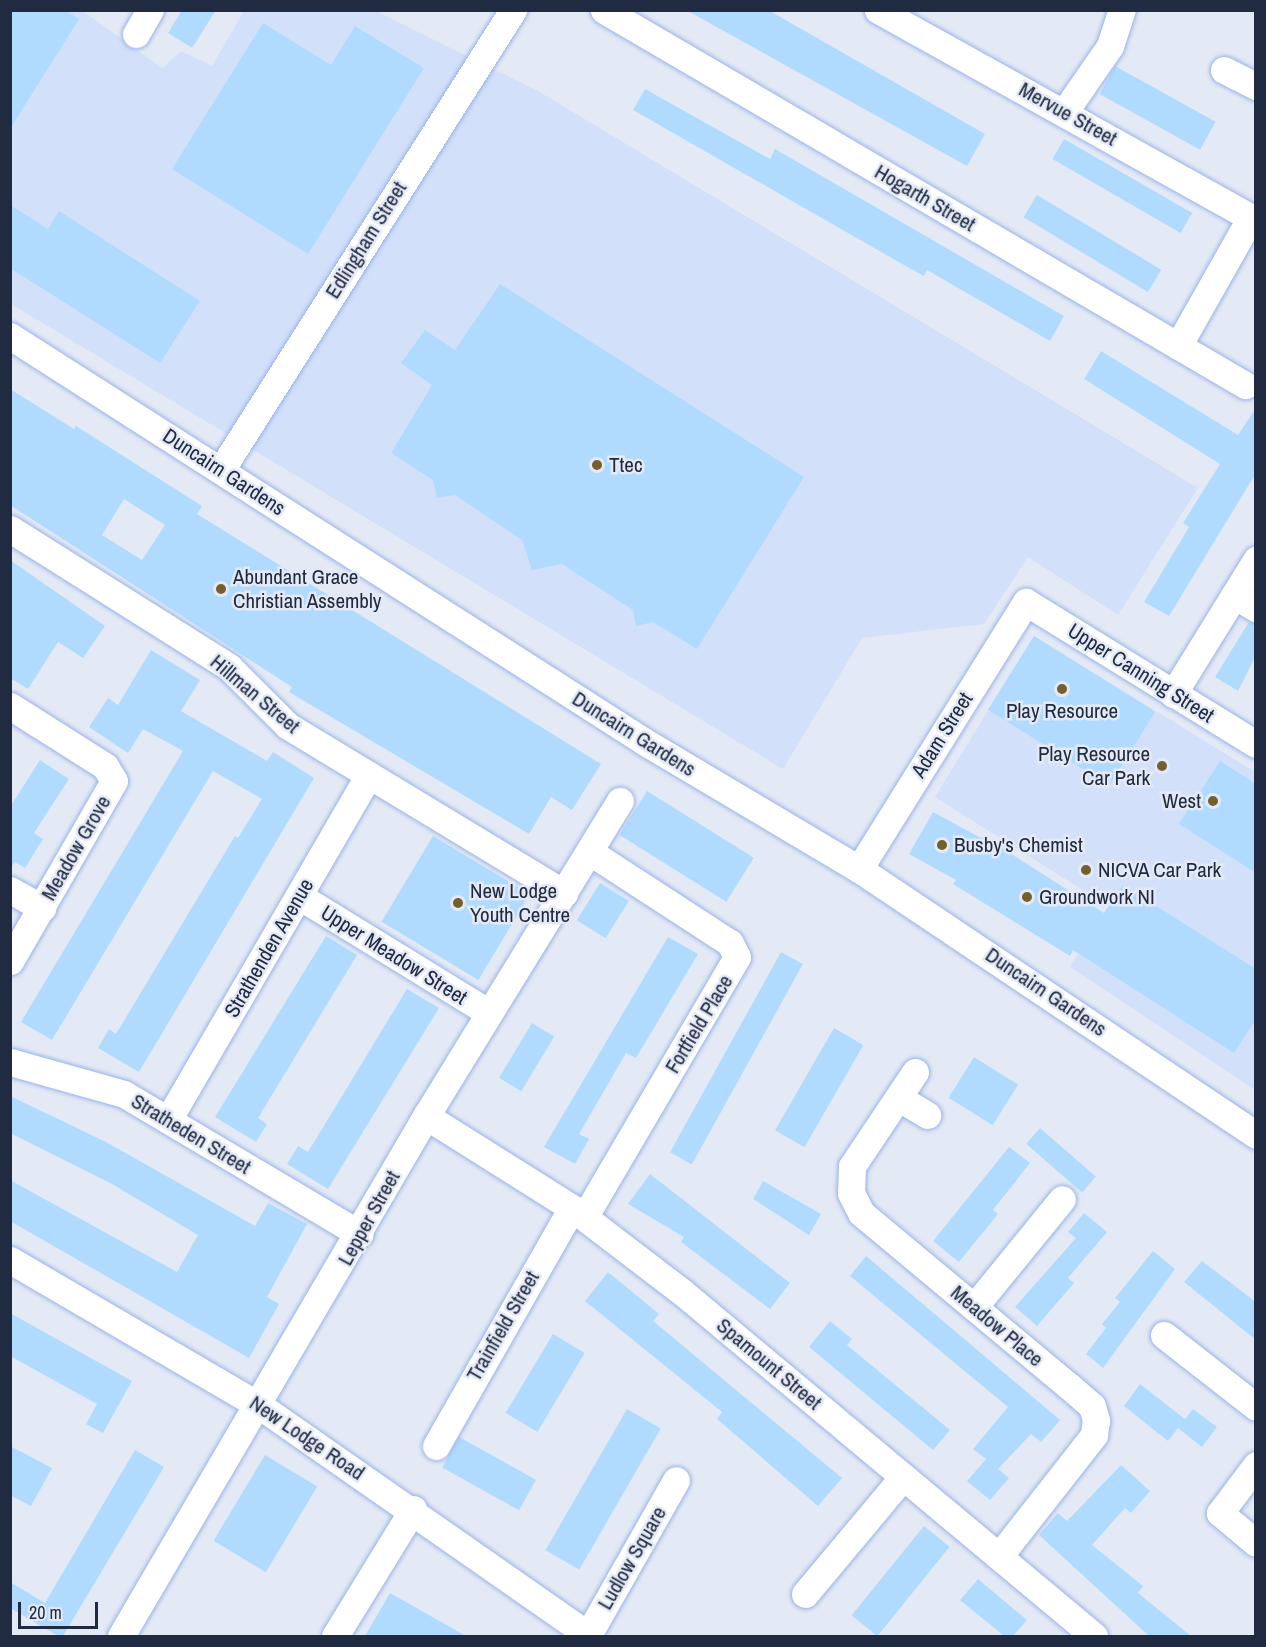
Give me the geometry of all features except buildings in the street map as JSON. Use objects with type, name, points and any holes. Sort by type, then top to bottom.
[{"type":"street","points":[[136,34],[150,10]]},
{"type":"street","name":"Edlingham Street","points":[[221,470],[513,10]]},
{"type":"street","name":"Hogarth Street","points":[[604,10],[1245,385]]},
{"type":"street","name":"Mervue Street","points":[[878,10],[1065,111],[1253,219]]},
{"type":"street","points":[[1065,111],[1110,46],[1122,10]]},
{"type":"street","points":[[1224,70],[1256,86]]},
{"type":"street","points":[[1178,346],[1253,219]]},
{"type":"street","name":"Duncairn Gardens","points":[[10,336],[645,742],[859,869],[1256,1135]]},
{"type":"street","name":"Hillman Street","points":[[10,529],[229,667],[288,726],[564,893]]},
{"type":"street","points":[[1173,694],[1245,601],[1256,560]]},
{"type":"street","name":"Adam Street","points":[[859,869],[1026,602]]},
{"type":"street","name":"Upper Canning Street","points":[[1026,602],[1256,744]]},
{"type":"street","name":"Meadow Grove","points":[[10,706],[105,766],[114,781],[10,961]]},
{"type":"street","name":"Strathenden Avenue","points":[[168,1120],[369,775]]},
{"type":"street","name":"Lepper Street","points":[[121,1636],[260,1406],[426,1116],[620,801]]},
{"type":"street","name":"Fortfield Place","points":[[578,1212],[737,957],[730,943],[590,852]]},
{"type":"street","points":[[10,890],[42,908]]},
{"type":"street","name":"Upper Meadow Street","points":[[300,896],[489,1013]]},
{"type":"street","name":"Stratheden Street","points":[[10,1062],[124,1094],[360,1234]]},
{"type":"street","name":"Meadow Place","points":[[915,1072],[852,1166],[851,1192],[861,1213],[1092,1406],[1096,1420],[1094,1435],[999,1556]]},
{"type":"street","points":[[899,1098],[927,1115]]},
{"type":"street","name":"Spamount Street","points":[[426,1116],[578,1212],[682,1292],[1094,1636]]},
{"type":"street","points":[[974,1307],[1062,1199]]},
{"type":"street","name":"Trainfield Street","points":[[435,1446],[578,1212]]},
{"type":"street","name":"New Lodge Road","points":[[10,1260],[260,1406],[413,1509],[589,1636]]},
{"type":"street","points":[[1164,1335],[1256,1407]]},
{"type":"street","points":[[1256,1465],[1220,1513],[1256,1543]]},
{"type":"street","points":[[805,1594],[903,1477]]},
{"type":"street","name":"Ludlow Square","points":[[589,1636],[676,1480]]},
{"type":"street","points":[[335,1636],[413,1509]]},
{"type":"shaded area","points":[[10,11],[83,11],[162,68],[181,51],[212,66],[244,11],[376,11],[538,91],[1198,488],[1118,615],[1028,557],[984,624],[862,638],[783,769],[11,304]]},
{"type":"shaded area","points":[[1034,636],[1255,772],[1255,1090],[1070,967],[1108,906],[935,797]]},
{"type":"place","name":"Ttec","points":[[597,465]]},
{"type":"place","name":"Abundant Grace Christian Assembly","points":[[221,589]]},
{"type":"place","name":"Play Resource","points":[[1062,689]]},
{"type":"place","name":"Play Resource Car Park","points":[[1162,766]]},
{"type":"place","name":"West","points":[[1213,801]]},
{"type":"place","name":"Busby's Chemist","points":[[942,845]]},
{"type":"place","name":"NICVA Car Park","points":[[1086,870]]},
{"type":"place","name":"Groundwork NI","points":[[1027,897]]},
{"type":"place","name":"New Lodge Youth Centre","points":[[458,903]]}]
